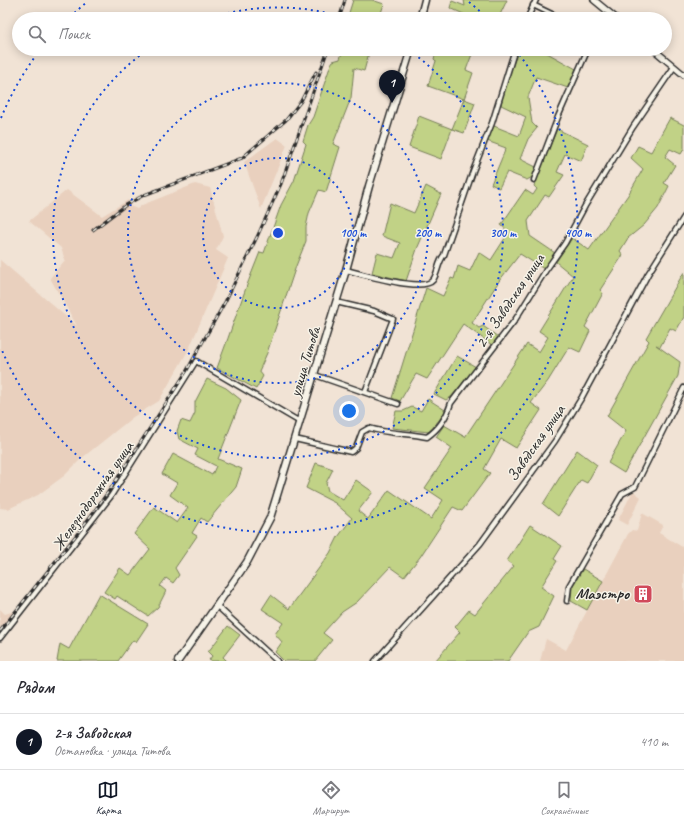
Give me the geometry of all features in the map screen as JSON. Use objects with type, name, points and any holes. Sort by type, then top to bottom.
[{"type":"main road","points":[[422,12],[425,0]]},
{"type":"main road","name":"улица Титова","points":[[178,661],[247,562],[267,525],[315,375],[369,186],[409,56]]},
{"type":"street","points":[[530,12],[536,0]]},
{"type":"street","points":[[594,0],[608,12]]},
{"type":"street","points":[[534,5],[548,12]]},
{"type":"street","points":[[346,270],[420,285],[428,284],[433,280],[492,123],[513,56]]},
{"type":"street","points":[[534,180],[558,117],[585,56]]},
{"type":"street","points":[[661,56],[684,75]]},
{"type":"street","name":"2-я Заводская улица","points":[[295,439],[352,452],[356,448],[362,432],[369,428],[386,433],[408,433],[428,437],[435,432],[448,413],[451,403],[515,320],[546,270],[565,243],[585,206],[633,127],[674,67]]},
{"type":"street","name":"Заводская улица","points":[[375,661],[480,544],[555,441],[582,397],[648,274],[684,217]]},
{"type":"street","points":[[336,302],[374,311],[393,319],[365,392]]},
{"type":"street","name":"Железнодорожная улица","points":[[0,638],[76,543],[111,496],[196,361],[300,422]]},
{"type":"street","points":[[315,375],[398,404]]},
{"type":"street","points":[[567,601],[569,586],[622,494],[635,486],[684,388]]},
{"type":"street","points":[[217,606],[276,661]]},
{"type":"shaded area","points":[[277,138],[287,145],[261,209],[244,162]]},
{"type":"shaded area","points":[[195,184],[210,188],[223,236],[216,250],[228,258],[189,349],[159,401],[133,417],[82,458],[64,476],[38,495],[8,509],[0,508],[0,260],[77,326],[50,278],[65,260],[61,248],[29,221],[67,190],[102,216],[128,200],[130,206],[137,209],[142,205]]},
{"type":"shaded area","points":[[633,491],[641,497],[627,525],[618,520]]},
{"type":"shaded area","points":[[642,513],[663,525],[659,533],[684,548],[684,661],[540,661],[546,639],[566,650],[628,534],[632,530],[637,531]]},
{"type":"shaded area","points":[[0,609],[5,614],[15,611],[17,613],[0,635]]},
{"type":"green space","points":[[353,0],[372,0],[384,4],[381,12],[349,12]]},
{"type":"green space","points":[[464,0],[507,0],[501,12],[459,12],[450,8],[452,1],[465,6]]},
{"type":"green space","points":[[341,56],[368,56],[364,71],[354,68],[351,98],[333,144],[340,147],[326,192],[319,190],[309,213],[306,227],[306,241],[296,266],[267,353],[259,371],[263,376],[256,389],[217,368],[260,252],[264,253],[281,205],[294,181],[306,144],[303,141],[308,125],[313,117],[331,64],[333,61],[340,59]]},
{"type":"green space","points":[[435,56],[471,56],[466,70],[473,73],[464,99],[428,86],[436,61],[434,59]]},
{"type":"green space","points":[[516,56],[553,56],[576,69],[568,88],[536,77],[528,97],[532,123],[537,128],[528,139],[520,159],[536,167],[534,176],[527,180],[507,172],[499,188],[491,184],[506,148],[487,141],[494,126],[519,136],[526,117],[501,105],[504,87]]},
{"type":"green space","points":[[464,99],[475,103],[464,133],[452,129]]},
{"type":"green space","points":[[419,116],[452,129],[441,159],[409,147]]},
{"type":"green space","points":[[670,118],[684,125],[684,149],[681,154],[670,149],[665,157],[675,165],[664,183],[669,186],[658,208],[644,225],[628,238],[620,251],[623,255],[600,290],[603,293],[585,327],[590,331],[580,352],[569,347],[548,381],[531,403],[541,410],[516,448],[501,439],[484,469],[490,473],[462,511],[453,507],[420,557],[404,577],[390,567],[357,602],[342,612],[323,633],[332,640],[315,661],[284,661],[275,652],[282,642],[275,634],[283,623],[262,609],[271,595],[289,609],[330,553],[338,537],[352,518],[335,503],[306,488],[316,463],[333,469],[326,483],[328,491],[343,500],[356,480],[373,492],[358,511],[368,519],[389,490],[431,519],[443,500],[425,488],[452,448],[436,437],[444,425],[465,437],[527,344],[539,352],[548,337],[539,331],[573,276],[556,262],[572,238],[589,250],[628,195],[643,169],[631,158],[638,146],[651,152]]},
{"type":"green space","points":[[557,129],[588,144],[581,161],[565,154],[557,172],[564,175],[549,197],[545,195],[528,221],[530,236],[555,253],[544,269],[520,254],[499,281],[472,323],[479,328],[483,326],[498,337],[492,345],[463,324],[427,379],[416,374],[400,401],[392,398],[426,288],[443,296],[451,278],[454,279],[458,266],[470,271],[479,252],[491,260],[509,232],[501,225],[525,190],[533,195],[537,189],[534,186]]},
{"type":"green space","points":[[426,186],[441,194],[417,249],[406,281],[372,273],[377,253],[394,258],[400,243],[382,236],[390,203],[414,213]]},
{"type":"green space","points":[[684,272],[684,317],[676,331],[670,328],[660,347],[656,345],[680,362],[678,376],[624,473],[608,463],[626,431],[607,416],[649,341],[646,338]]},
{"type":"green space","points":[[457,356],[476,367],[451,397],[446,400],[434,394]]},
{"type":"green space","points":[[207,379],[226,388],[241,400],[218,459],[242,469],[236,487],[207,522],[201,518],[192,533],[197,536],[175,568],[179,575],[173,583],[166,578],[160,586],[166,591],[158,607],[148,616],[117,596],[115,599],[104,592],[120,568],[130,575],[150,549],[134,534],[154,507],[177,523],[188,508],[170,495],[177,483],[162,474],[173,454],[212,475],[216,466],[195,455],[198,449],[179,439],[177,431],[181,420],[190,423],[195,413],[195,402]]},
{"type":"green space","points":[[428,399],[445,410],[444,414],[429,432],[392,428],[396,411],[403,411],[412,407],[421,411]]},
{"type":"green space","points":[[577,450],[597,465],[587,483],[581,480],[558,516],[543,504]]},
{"type":"green space","points":[[530,525],[562,546],[554,559],[557,561],[541,587],[554,596],[539,627],[528,632],[508,661],[435,661],[460,632],[455,627],[469,610],[475,614],[514,566],[507,561]]},
{"type":"green space","points":[[583,569],[603,581],[587,610],[571,601],[572,587]]},
{"type":"green space","points":[[99,594],[148,624],[136,642],[133,640],[118,661],[57,661],[60,644],[69,649]]},
{"type":"green space","points":[[228,626],[240,635],[223,657],[227,661],[209,660],[212,656],[208,652]]},
{"type":"railway","points":[[341,12],[345,0]]},
{"type":"railway","points":[[0,631],[81,529],[111,488],[186,372],[225,302],[281,184],[326,56]]},
{"type":"railway","points":[[93,230],[126,205],[144,195],[242,158],[286,120],[301,101],[316,72]]},
{"type":"place","name":"2-я Заводская","points":[[392,103]]},
{"type":"place","name":"Маэстро","points":[[643,594]]}]
